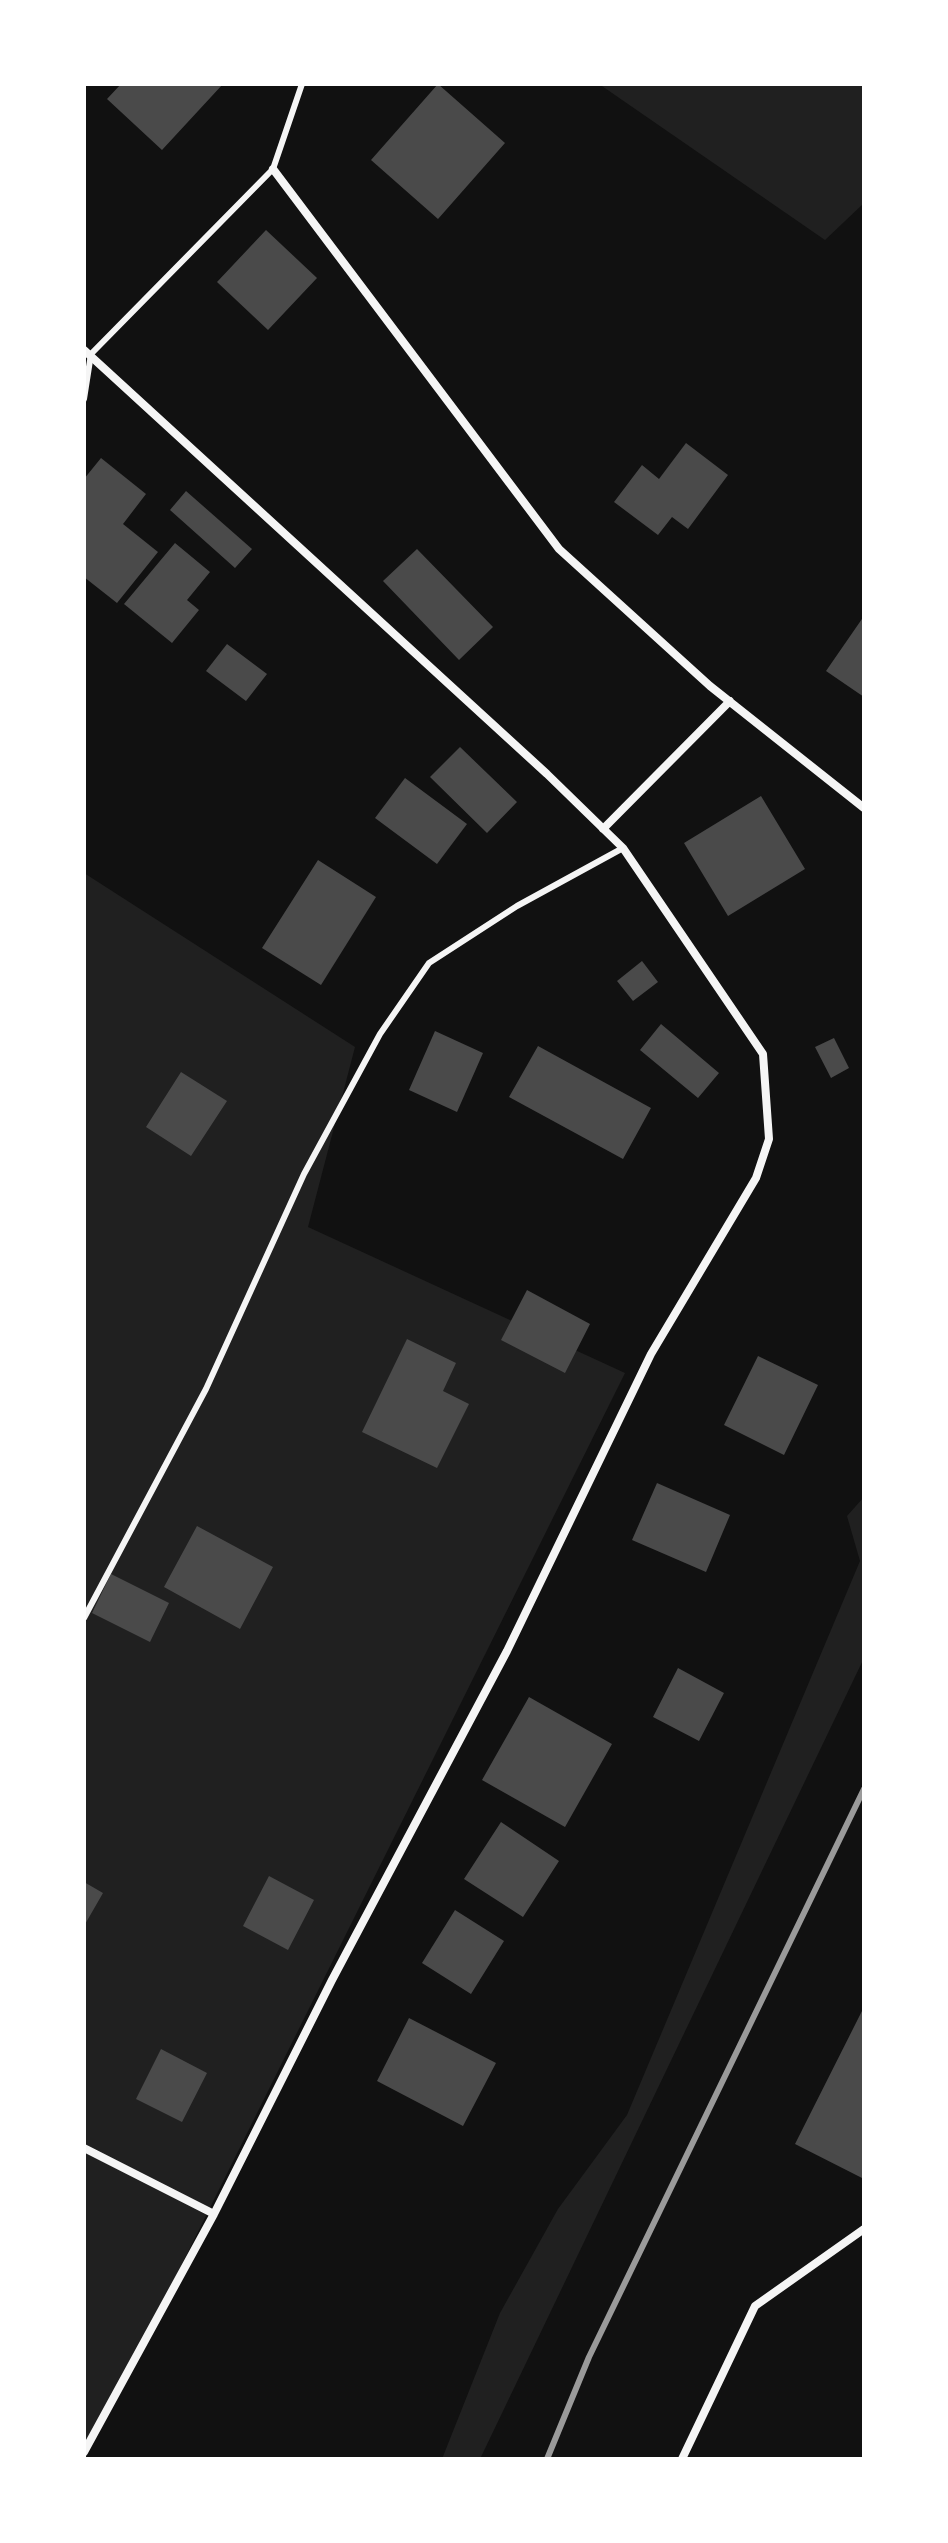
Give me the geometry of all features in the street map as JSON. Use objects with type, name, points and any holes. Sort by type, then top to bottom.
[{"type":"street","points":[[273,169],[559,549],[730,701],[864,808]]},
{"type":"street","points":[[84,2452],[214,2214],[332,1980],[507,1651],[651,1354],[756,1178],[769,1139],[763,1054],[623,848],[88,352]]},
{"type":"street","points":[[603,829],[730,701]]},
{"type":"street","points":[[84,2148],[214,2214]]},
{"type":"street","points":[[682,2459],[755,2306],[864,2229]]},
{"type":"lane","points":[[84,399],[88,352],[273,169],[302,84]]},
{"type":"lane","points":[[84,1618],[206,1389],[304,1174],[380,1034],[429,963],[517,906],[623,848]]},
{"type":"shaded area","points":[[599,84],[864,84],[864,203],[825,240]]},
{"type":"shaded area","points":[[84,873],[355,1047],[308,1227],[625,1373],[85,2459]]},
{"type":"shaded area","points":[[864,1497],[864,1658],[480,2459],[442,2459],[500,2313],[558,2209],[627,2115],[860,1561],[847,1516]]},
{"type":"building","points":[[121,84],[223,84],[162,150],[107,99]]},
{"type":"building","points":[[438,84],[505,143],[438,219],[371,160]]},
{"type":"building","points":[[266,230],[317,278],[268,330],[217,282]]},
{"type":"building","points":[[686,443],[728,475],[688,529],[672,517],[658,535],[614,502],[642,465],[659,479]]},
{"type":"building","points":[[101,458],[146,494],[123,524],[158,552],[117,603],[84,577],[84,479]]},
{"type":"building","points":[[186,491],[252,549],[235,568],[170,510]]},
{"type":"building","points":[[175,543],[210,572],[187,600],[199,610],[172,643],[124,604]]},
{"type":"building","points":[[417,549],[493,627],[459,660],[383,581]]},
{"type":"building","points":[[864,616],[864,697],[826,671]]},
{"type":"building","points":[[227,644],[267,674],[246,701],[206,671]]},
{"type":"building","points":[[460,747],[517,802],[487,833],[430,777]]},
{"type":"building","points":[[405,778],[467,824],[437,864],[375,818]]},
{"type":"building","points":[[761,796],[805,869],[728,916],[684,843]]},
{"type":"building","points":[[318,860],[376,897],[321,985],[262,948]]},
{"type":"building","points":[[642,961],[658,982],[633,1001],[617,981]]},
{"type":"building","points":[[661,1024],[719,1073],[698,1098],[640,1050]]},
{"type":"building","points":[[435,1031],[483,1053],[457,1112],[409,1090]]},
{"type":"building","points":[[834,1038],[849,1068],[831,1078],[815,1047]]},
{"type":"building","points":[[538,1046],[651,1108],[623,1159],[509,1097]]},
{"type":"building","points":[[181,1072],[227,1101],[191,1156],[146,1127]]},
{"type":"building","points":[[527,1290],[590,1324],[565,1373],[501,1340]]},
{"type":"building","points":[[407,1339],[456,1363],[443,1391],[469,1404],[437,1468],[362,1432]]},
{"type":"building","points":[[758,1356],[818,1385],[784,1455],[724,1425]]},
{"type":"building","points":[[657,1483],[730,1515],[706,1572],[632,1540]]},
{"type":"building","points":[[197,1526],[273,1567],[240,1629],[164,1587]]},
{"type":"building","points":[[111,1574],[169,1603],[150,1642],[92,1613]]},
{"type":"building","points":[[678,1668],[724,1693],[699,1741],[653,1717]]},
{"type":"building","points":[[529,1697],[612,1744],[565,1827],[482,1780]]},
{"type":"building","points":[[501,1822],[559,1861],[523,1917],[464,1879]]},
{"type":"building","points":[[269,1876],[314,1900],[288,1950],[243,1926]]},
{"type":"building","points":[[84,1882],[103,1893],[84,1926]]},
{"type":"building","points":[[455,1910],[504,1941],[471,1994],[422,1963]]},
{"type":"building","points":[[864,2007],[864,2179],[795,2144]]},
{"type":"building","points":[[409,2018],[496,2063],[463,2126],[377,2081]]},
{"type":"building","points":[[161,2049],[207,2073],[182,2122],[136,2099]]},
{"type":"railway","points":[[547,2459],[589,2357],[864,1789]]}]
